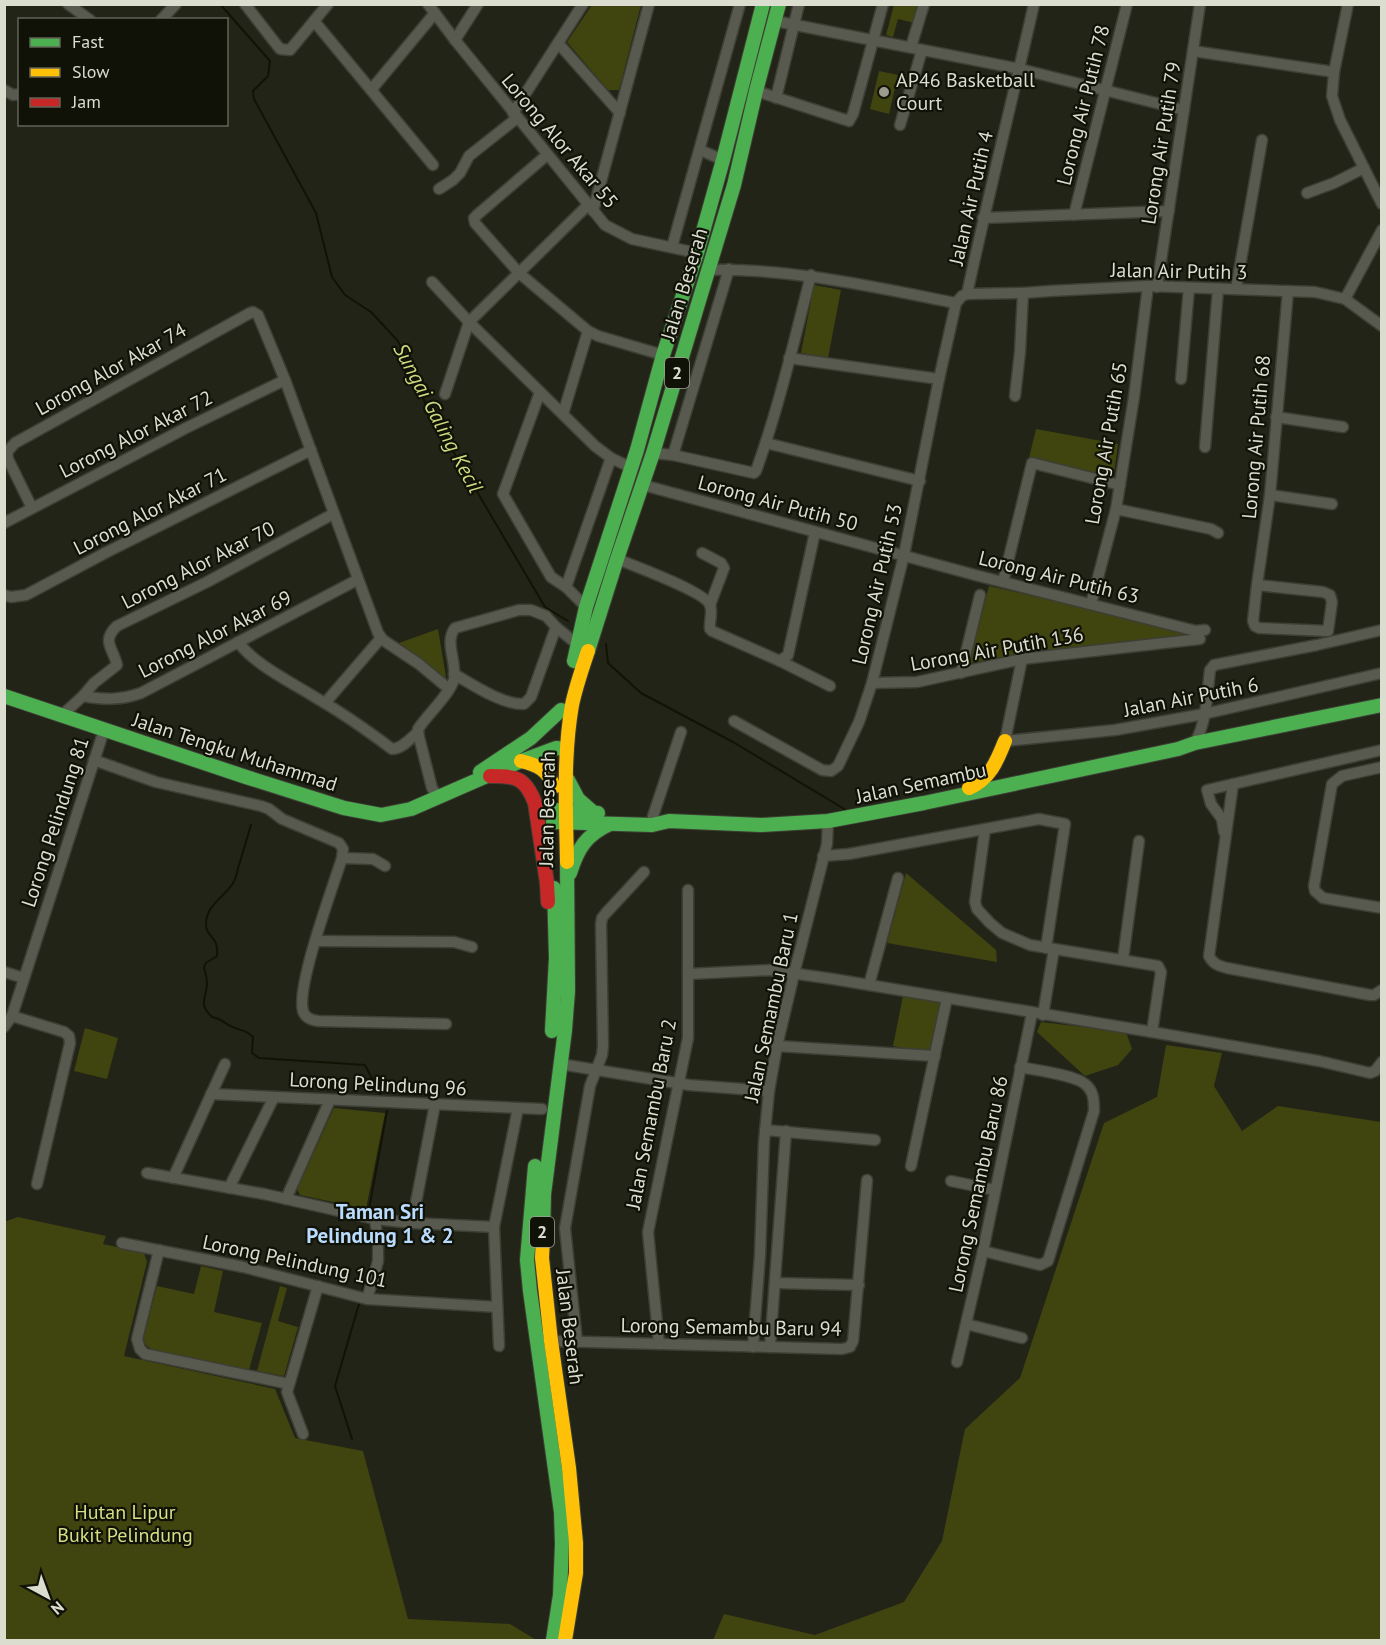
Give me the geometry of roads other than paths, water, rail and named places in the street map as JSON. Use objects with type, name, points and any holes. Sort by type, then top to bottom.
[{"type":"main road","name":"Jalan Beserah","points":[[553,1641],[562,1571],[561,1512],[527,1260],[531,1193],[553,1029],[560,816],[566,772],[561,710],[586,607],[632,468],[663,355],[697,253],[763,4]]},
{"type":"main road","name":"Jalan Beserah","points":[[565,1641],[576,1573],[576,1544],[569,1468],[542,1258],[545,1183],[565,1030],[569,958],[566,884],[555,787],[562,743],[577,684],[643,485],[734,185],[779,4]]},
{"type":"main road","name":"Jalan Tengku Muhammad","points":[[4,696],[256,780],[367,813],[395,813],[411,809],[485,774],[540,744],[562,743]]},
{"type":"main road","name":"Jalan Semambu","points":[[560,816],[610,824],[669,821],[761,825],[828,821],[924,803],[1178,749],[1195,743],[1382,705]]},
{"type":"main road","points":[[485,774],[531,738],[561,710]]},
{"type":"main road","name":"Jalan Semambu","points":[[1178,749],[1203,749],[1382,713]]},
{"type":"main road","points":[[924,803],[975,786],[984,780],[992,772],[1005,741]]},
{"type":"main road","name":"Jalan Tengku Muhammad","points":[[485,774],[562,743]]},
{"type":"main road","points":[[521,761],[542,767],[551,776],[555,787]]},
{"type":"main road","points":[[566,772],[573,793],[580,803],[594,813]]},
{"type":"main road","points":[[485,774],[516,777],[528,787],[535,803],[547,883],[555,990]]},
{"type":"main road","name":"Jalan Semambu","points":[[560,816],[594,813],[652,821]]},
{"type":"main road","points":[[566,884],[583,842],[590,834],[610,824]]},
{"type":"street","points":[[68,4],[87,18]]},
{"type":"street","points":[[163,18],[177,4]]},
{"type":"street","points":[[245,4],[280,49],[290,50],[328,4]]},
{"type":"street","points":[[455,40],[478,4]]},
{"type":"street","points":[[439,189],[453,180],[460,173],[469,156],[515,115],[583,4]]},
{"type":"street","points":[[445,394],[469,322],[590,208],[620,113],[649,4]]},
{"type":"street","points":[[672,246],[740,4]]},
{"type":"street","points":[[776,98],[799,4]]},
{"type":"street","points":[[756,92],[849,121],[853,114],[883,4]]},
{"type":"street","points":[[900,125],[924,4]]},
{"type":"street","name":"Jalan Air Putih 4","points":[[968,294],[983,218],[1035,4]]},
{"type":"street","name":"Lorong Air Putih 78","points":[[1074,215],[1127,4]]},
{"type":"street","name":"Lorong Air Putih 79","points":[[1153,286],[1169,211],[1200,4]]},
{"type":"street","points":[[1348,4],[1334,72],[1332,96],[1335,108],[1382,204]]},
{"type":"street","points":[[371,90],[431,9]]},
{"type":"street","name":"Lorong Alor Akar 55","points":[[431,9],[604,225],[632,239],[697,253]]},
{"type":"street","points":[[314,21],[433,165]]},
{"type":"street","points":[[776,21],[1020,69],[1184,111]]},
{"type":"street","points":[[558,44],[620,113]]},
{"type":"street","points":[[1193,51],[1334,72]]},
{"type":"street","points":[[4,90],[14,95],[18,94]]},
{"type":"street","points":[[1236,289],[1262,140]]},
{"type":"street","points":[[700,150],[723,160]]},
{"type":"street","points":[[547,155],[474,218],[475,223],[519,273],[588,331],[663,355]]},
{"type":"street","points":[[1306,193],[1334,183],[1364,168]]},
{"type":"street","points":[[983,218],[1169,211]]},
{"type":"street","points":[[1345,299],[1382,230]]},
{"type":"street","points":[[673,455],[729,269]]},
{"type":"street","points":[[708,270],[777,271],[811,275],[956,303],[962,296],[968,294]]},
{"type":"street","points":[[653,453],[673,455],[754,473],[766,443],[811,275]]},
{"type":"street","points":[[432,282],[469,322],[595,446],[611,458],[632,468]]},
{"type":"street","name":"Jalan Air Putih 3","points":[[968,294],[1153,286],[1315,292],[1345,299],[1382,326]]},
{"type":"street","name":"Lorong Air Putih 65","points":[[1091,604],[1116,509],[1153,286]]},
{"type":"street","points":[[1181,379],[1189,288]]},
{"type":"street","points":[[1205,447],[1218,289]]},
{"type":"street","name":"Lorong Air Putih 68","points":[[1288,291],[1270,495],[1253,621],[1259,628],[1328,630]]},
{"type":"street","points":[[1015,396],[1023,293]]},
{"type":"street","name":"Lorong Air Putih 53","points":[[734,721],[822,770],[831,771],[838,766],[859,722],[873,683],[904,555],[956,303]]},
{"type":"street","name":"Lorong Alor Akar 74","points":[[32,508],[8,459],[7,452],[15,443],[250,313],[258,315],[285,380]]},
{"type":"street","points":[[563,414],[588,331]]},
{"type":"street","points":[[789,358],[939,379]]},
{"type":"street","points":[[285,380],[378,633],[381,638],[419,664],[449,689]]},
{"type":"street","name":"Lorong Alor Akar 72","points":[[4,523],[186,428],[285,380]]},
{"type":"street","points":[[540,392],[503,494],[551,577],[566,587],[586,607]]},
{"type":"street","points":[[1276,417],[1343,428]]},
{"type":"street","points":[[766,443],[920,481]]},
{"type":"street","name":"Lorong Alor Akar 71","points":[[4,595],[18,597],[26,594],[311,450]]},
{"type":"street","points":[[566,587],[611,458]]},
{"type":"street","points":[[1003,582],[1032,463],[1120,485]]},
{"type":"street","name":"Lorong Air Putih 50","points":[[643,485],[904,555]]},
{"type":"street","points":[[1270,495],[1332,504]]},
{"type":"street","points":[[1116,509],[1211,529],[1218,533]]},
{"type":"street","name":"Lorong Alor Akar 70","points":[[83,696],[94,683],[117,665],[108,636],[117,626],[207,582],[333,514]]},
{"type":"street","points":[[780,661],[788,655],[815,532]]},
{"type":"street","points":[[702,553],[721,563],[724,568],[710,605],[710,629],[830,686]]},
{"type":"street","name":"Lorong Air Putih 63","points":[[904,555],[1196,631],[1202,635]]},
{"type":"street","points":[[617,559],[664,577],[707,601],[710,605]]},
{"type":"street","name":"Lorong Alor Akar 69","points":[[83,696],[101,699],[129,697],[141,693],[357,580]]},
{"type":"street","points":[[1257,585],[1323,592],[1330,595],[1332,598],[1328,630],[1357,636]]},
{"type":"street","points":[[961,673],[980,595]]},
{"type":"street","points":[[238,642],[242,648],[268,668],[396,749],[418,732],[420,726],[453,682],[450,642],[455,628],[527,609],[546,616],[578,645]]},
{"type":"street","points":[[454,674],[490,694],[517,704],[524,704],[531,697],[556,627]]},
{"type":"street","points":[[1195,743],[1204,714],[1210,670],[1214,665],[1382,630]]},
{"type":"street","name":"Lorong Air Putih 136","points":[[873,683],[917,682],[1022,659],[1202,635]]},
{"type":"street","points":[[325,703],[381,638]]},
{"type":"street","points":[[1005,741],[1022,659]]},
{"type":"street","name":"Jalan Air Putih 6","points":[[1005,741],[1115,730],[1204,714],[1382,673]]},
{"type":"street","points":[[61,716],[83,696]]},
{"type":"street","name":"Lorong Pelindung 81","points":[[4,1027],[12,1016],[104,730]]},
{"type":"street","points":[[418,732],[432,788],[438,797]]},
{"type":"street","points":[[652,821],[681,732]]},
{"type":"street","points":[[1225,836],[1222,819],[1211,804],[1207,790],[1382,750]]},
{"type":"street","points":[[94,760],[156,782],[261,806],[282,819],[339,843],[343,849],[342,858],[304,982],[303,1010],[310,1020],[318,1021],[446,1024]]},
{"type":"street","points":[[1382,767],[1342,776],[1332,784],[1314,886],[1315,891],[1323,898],[1382,908]]},
{"type":"street","points":[[1233,784],[1209,956],[1214,963],[1227,968],[1370,995],[1382,990]]},
{"type":"street","name":"Lorong Semambu Baru 86","points":[[957,1362],[983,1251],[1020,1067],[1037,1014],[1050,948],[1065,824],[1039,819],[985,829]]},
{"type":"street","name":"Jalan Semambu Baru 1","points":[[753,1347],[769,1091],[777,1046],[827,844],[828,821]]},
{"type":"street","points":[[823,856],[849,854],[985,829],[975,896],[977,909],[1002,933],[1030,945],[1155,965],[1161,972],[1152,1032]]},
{"type":"street","points":[[1123,959],[1139,841]]},
{"type":"street","points":[[342,858],[373,859],[385,866]]},
{"type":"street","points":[[577,1342],[565,1228],[590,1086],[602,1055],[601,924],[602,918],[644,872]]},
{"type":"street","points":[[869,985],[898,878]]},
{"type":"street","name":"Jalan Semambu Baru 2","points":[[659,1344],[648,1232],[680,1082],[689,1026],[688,890]]},
{"type":"street","points":[[316,941],[454,942],[472,947]]},
{"type":"street","points":[[688,974],[770,970],[1152,1032],[1319,1061],[1370,1074],[1382,1062]]},
{"type":"street","points":[[4,972],[24,978]]},
{"type":"street","points":[[911,1166],[947,998]]},
{"type":"street","points":[[12,1016],[64,1032],[69,1036],[70,1043],[37,1184]]},
{"type":"street","points":[[777,1046],[935,1056]]},
{"type":"street","points":[[173,1178],[225,1064]]},
{"type":"street","points":[[560,1064],[689,1085],[769,1091]]},
{"type":"street","points":[[983,1251],[1040,1265],[1049,1260],[1094,1111],[1092,1093],[1084,1083],[1068,1077],[1020,1067]]},
{"type":"street","name":"Lorong Pelindung 96","points":[[212,1094],[542,1109]]},
{"type":"street","points":[[229,1188],[274,1097]]},
{"type":"street","points":[[286,1199],[330,1100]]},
{"type":"street","points":[[412,1223],[435,1104]]},
{"type":"street","points":[[499,1346],[494,1227],[518,1108]]},
{"type":"street","points":[[765,1130],[876,1140]]},
{"type":"street","points":[[770,1347],[786,1131]]},
{"type":"street","points":[[147,1173],[286,1199],[375,1219],[494,1227]]},
{"type":"street","name":"Lorong Semambu Baru 94","points":[[551,1341],[842,1349],[850,1347],[853,1341],[859,1285],[867,1180]]},
{"type":"street","points":[[951,1181],[995,1190]]},
{"type":"street","points":[[367,1299],[378,1261],[375,1219]]},
{"type":"street","name":"Lorong Pelindung 101","points":[[122,1243],[243,1267],[367,1299],[497,1307]]},
{"type":"street","points":[[159,1250],[137,1339],[140,1349],[145,1354],[289,1384]]},
{"type":"street","points":[[775,1283],[859,1285]]},
{"type":"street","points":[[303,1434],[287,1392],[318,1286]]},
{"type":"street","points":[[966,1324],[1022,1338]]},
{"type":"waterway","name":"Sungai Galing Kecil","points":[[220,4],[270,61],[268,76],[253,91],[254,99],[316,213],[332,277],[345,295],[371,312],[398,341],[427,407],[545,607],[568,621]]},
{"type":"waterway","name":"Sungai Galing Kecil","points":[[606,644],[608,663],[641,693],[733,742],[846,810]]},
{"type":"waterway","points":[[251,825],[234,881],[212,907],[207,919],[207,930],[215,941],[217,956],[204,967],[207,983],[205,1008],[212,1017],[250,1034],[253,1037],[252,1053],[259,1058],[365,1065],[381,1096]]},
{"type":"waterway","points":[[369,1209],[387,1111]]},
{"type":"waterway","points":[[363,1289],[373,1258],[370,1226]]},
{"type":"waterway","points":[[352,1439],[335,1386],[359,1304]]},
{"type":"place","name":"AP46 Basketball Court","points":[[884,92]]},
{"type":"district","name":"Taman Sri Pelindung 1 & 2","points":[[380,1224]]},
{"type":"park label","name":"Hutan Lipur Bukit Pelindung","points":[[125,1524]]}]
